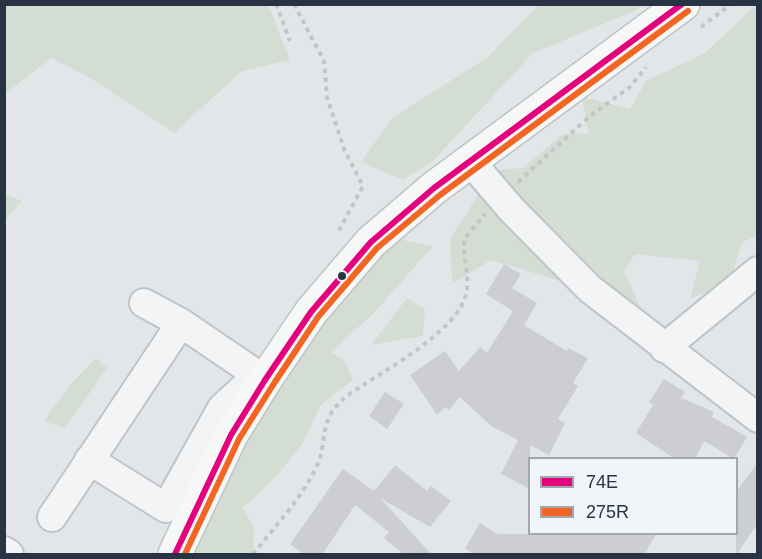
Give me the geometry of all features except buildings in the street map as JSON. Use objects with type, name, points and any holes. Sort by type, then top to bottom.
[{"type":"main road","points":[[175,555],[231,435],[262,377],[311,312],[371,242],[470,161],[688,18]]},
{"type":"street","points":[[470,161],[501,197],[590,289],[758,418]]},
{"type":"street","points":[[664,348],[758,271]]},
{"type":"street","points":[[89,460],[166,508],[222,408],[262,377],[182,323],[144,303]]},
{"type":"street","points":[[52,517],[182,323]]},
{"type":"street","points":[[4,551],[9,555]]},
{"type":"path","points":[[276,4],[290,41]]},
{"type":"path","points":[[294,4],[324,61],[327,97],[344,149],[363,186],[338,232]]},
{"type":"path","points":[[688,18],[731,4]]},
{"type":"path","points":[[254,555],[315,471],[322,449],[325,423],[334,407],[441,332],[458,313],[467,286],[465,238],[501,197],[590,116],[630,87],[656,60]]},
{"type":"shaded area","points":[[5,4],[268,5],[290,60],[242,71],[174,133],[92,79],[51,58],[5,94]]},
{"type":"shaded area","points":[[539,4],[642,5],[637,10],[533,53],[432,162],[403,180],[361,162],[392,118],[488,57]]},
{"type":"shaded area","points":[[756,5],[757,236],[742,242],[730,282],[690,299],[700,261],[635,254],[624,272],[647,321],[567,283],[491,260],[452,284],[450,239],[494,170],[523,168],[563,134],[589,134],[582,97],[630,109],[646,81],[705,53]]},
{"type":"shaded area","points":[[5,194],[22,201],[5,221]]},
{"type":"shaded area","points":[[393,238],[433,246],[374,313],[331,352],[344,360],[353,380],[320,406],[304,441],[276,477],[243,508],[254,528],[253,554],[173,554],[273,385]]},
{"type":"shaded area","points":[[407,298],[425,309],[423,336],[371,345]]},
{"type":"shaded area","points":[[96,358],[107,368],[65,428],[44,421],[71,384]]},
{"type":"transit line","name":"74E","points":[[175,554],[231,435],[265,380],[311,312],[371,242],[434,188],[682,4]]},
{"type":"transit line","name":"275R","points":[[185,554],[239,439],[318,317],[377,248],[440,195],[688,11]]}]
